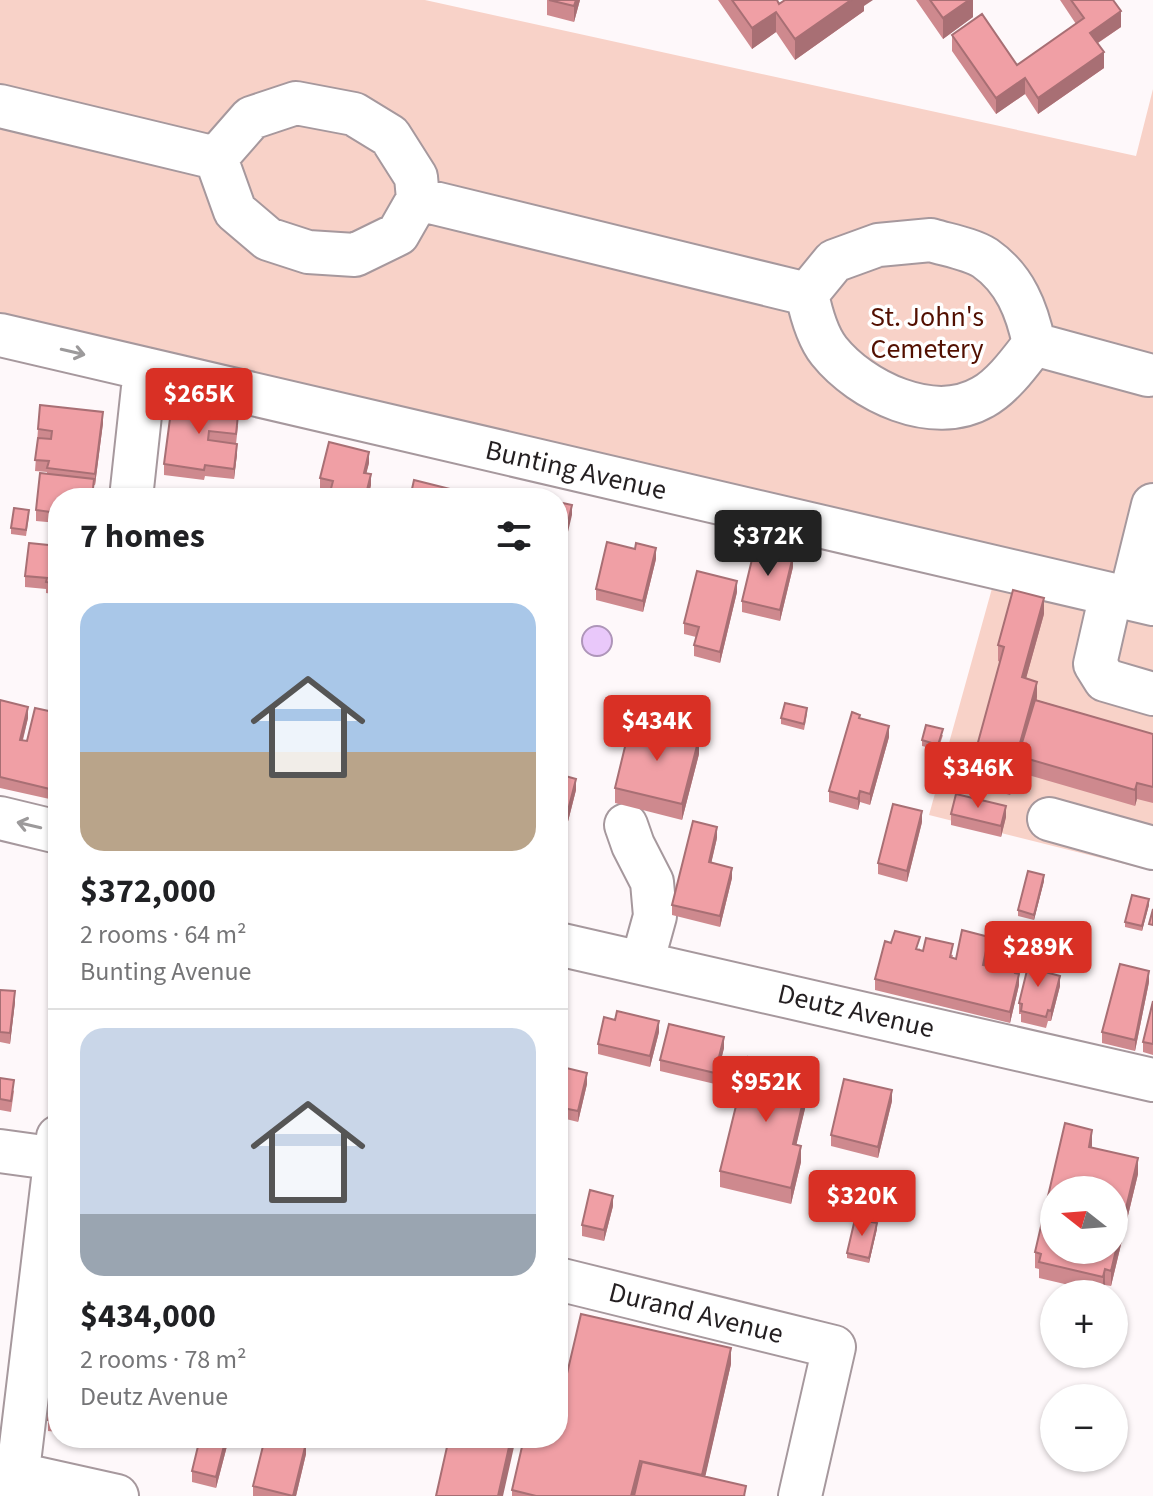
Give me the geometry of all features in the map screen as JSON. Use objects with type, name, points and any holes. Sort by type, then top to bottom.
[{"type":"street","points":[[296,103],[354,114],[390,136],[416,177],[418,199],[398,234],[355,255],[308,252],[268,239],[235,211],[216,158],[251,118],[296,103]]},
{"type":"street","points":[[0,106],[216,158]]},
{"type":"street","points":[[418,199],[807,294]]},
{"type":"street","points":[[931,240],[984,257],[1014,286],[1029,322],[1034,344],[1015,369],[983,398],[949,408],[904,402],[862,383],[828,350],[811,316],[807,294],[834,261],[878,245],[931,240]]},
{"type":"street","name":"Bunting Avenue","points":[[0,335],[1131,599]]},
{"type":"street","points":[[1034,344],[1148,375]]},
{"type":"street","points":[[132,488],[145,369]]},
{"type":"street","points":[[1153,505],[1131,599],[1095,664],[1105,680],[1153,694]]},
{"type":"street","points":[[0,818],[48,830]]},
{"type":"street","points":[[1049,819],[1153,848]]},
{"type":"street","points":[[626,825],[652,882],[655,916],[642,963]]},
{"type":"street","name":"Deutz Avenue","points":[[568,946],[1153,1080]]},
{"type":"street","points":[[0,1151],[48,1151]]},
{"type":"street","points":[[48,1216],[11,1481],[117,1496]]},
{"type":"street","name":"Durand Avenue","points":[[568,1281],[834,1347],[800,1496]]},
{"type":"green space","name":"St. John's Cemetery","points":[[0,0],[425,0],[1136,156],[1153,89],[1153,871],[929,815],[996,574],[0,341]]},
{"type":"shaded area","points":[[597,626],[608,630],[612,641],[608,652],[597,656],[586,652],[582,641],[586,630]]},
{"type":"building","points":[[549,0],[576,0],[574,6]]},
{"type":"building","points":[[732,0],[777,0],[779,4],[785,0],[851,0],[795,39],[776,12],[752,28]]},
{"type":"building","points":[[930,0],[969,0],[943,18]]},
{"type":"building","points":[[1071,0],[1113,0],[1121,11],[1090,33],[1104,52],[1038,98],[1025,78],[996,98],[952,35],[982,14],[1017,65],[1084,18]]},
{"type":"building","points":[[173,396],[213,402],[212,411],[238,415],[236,434],[209,431],[208,440],[237,444],[234,469],[205,465],[204,470],[164,464]]},
{"type":"building","points":[[40,405],[103,412],[95,474],[47,468],[49,461],[35,460],[38,438],[51,439],[52,431],[38,429]]},
{"type":"building","points":[[329,442],[369,452],[364,473],[371,474],[368,488],[331,488],[333,481],[320,478]]},
{"type":"building","points":[[40,473],[94,479],[93,488],[48,488],[48,512],[36,510]]},
{"type":"building","points":[[414,480],[446,488],[412,488]]},
{"type":"building","points":[[14,508],[29,510],[26,530],[11,528]]},
{"type":"building","points":[[607,542],[635,549],[636,543],[656,548],[643,601],[596,589]]},
{"type":"building","points":[[29,543],[48,545],[48,582],[47,578],[25,576]]},
{"type":"building","points":[[755,547],[793,556],[780,610],[742,601]]},
{"type":"building","points":[[697,571],[737,581],[720,652],[694,645],[699,627],[684,623]]},
{"type":"building","points":[[1013,590],[1044,598],[1022,677],[1037,682],[1010,779],[971,768],[1004,647],[998,645]]},
{"type":"building","points":[[0,700],[28,707],[20,740],[27,741],[35,708],[48,711],[48,789],[0,777]]},
{"type":"building","points":[[1035,700],[1153,734],[1153,787],[1137,783],[1135,790],[1018,756]]},
{"type":"building","points":[[785,703],[807,708],[804,724],[781,718]]},
{"type":"building","points":[[852,712],[860,715],[859,718],[889,726],[870,794],[860,791],[858,799],[829,791]]},
{"type":"building","points":[[631,722],[699,738],[682,804],[615,788]]},
{"type":"building","points":[[926,725],[943,729],[938,745],[922,740]]},
{"type":"building","points":[[568,777],[576,779],[568,810]]},
{"type":"building","points":[[956,794],[1006,806],[1001,826],[951,814]]},
{"type":"building","points":[[893,804],[922,811],[907,871],[878,863]]},
{"type":"building","points":[[693,821],[717,827],[709,862],[732,868],[720,916],[672,905]]},
{"type":"building","points":[[1028,871],[1044,875],[1034,915],[1018,910]]},
{"type":"building","points":[[1132,895],[1149,899],[1142,926],[1125,922]]},
{"type":"building","points":[[962,930],[989,937],[983,965],[988,966],[997,938],[1009,941],[1007,951],[1020,954],[1015,973],[1019,974],[1010,1012],[875,979],[885,941],[891,943],[895,931],[920,937],[916,949],[923,951],[926,938],[953,944],[950,957],[956,959]]},
{"type":"building","points":[[1031,954],[1042,957],[1038,970],[1060,976],[1051,1011],[1048,1010],[1046,1017],[1021,1011],[1022,1004],[1019,1003]]},
{"type":"building","points":[[1120,964],[1149,971],[1135,1040],[1102,1032]]},
{"type":"building","points":[[0,990],[15,991],[10,1033],[0,1032]]},
{"type":"building","points":[[1153,1001],[1153,1044],[1143,1042]]},
{"type":"building","points":[[617,1011],[659,1021],[650,1056],[598,1044],[604,1017],[615,1020]]},
{"type":"building","points":[[669,1024],[724,1037],[715,1073],[660,1060]]},
{"type":"building","points":[[748,1057],[810,1072],[793,1144],[801,1146],[791,1188],[720,1171]]},
{"type":"building","points":[[568,1068],[587,1073],[578,1111],[568,1109]]},
{"type":"building","points":[[0,1078],[14,1080],[11,1101],[0,1099]]},
{"type":"building","points":[[844,1079],[892,1090],[878,1147],[831,1135]]},
{"type":"building","points":[[1065,1123],[1092,1130],[1089,1147],[1138,1158],[1128,1200],[1128,1176],[1053,1176]]},
{"type":"building","points":[[590,1190],[613,1196],[604,1230],[582,1225]]},
{"type":"building","points":[[855,1219],[877,1223],[869,1258],[847,1253]]},
{"type":"building","points":[[1040,1230],[1040,1254],[1035,1252]]},
{"type":"building","points":[[1048,1264],[1113,1264],[1111,1271],[1105,1269],[1103,1277]]},
{"type":"building","points":[[581,1314],[731,1348],[702,1475],[640,1461],[631,1496],[536,1496],[512,1490],[522,1448],[568,1448],[568,1369]]},
{"type":"building","points":[[198,1448],[223,1448],[216,1477],[192,1471]]},
{"type":"building","points":[[262,1448],[305,1448],[293,1496],[253,1486]]},
{"type":"building","points":[[447,1448],[509,1448],[498,1496],[436,1496]]},
{"type":"building","points":[[642,1462],[746,1486],[744,1496],[634,1496]]}]
